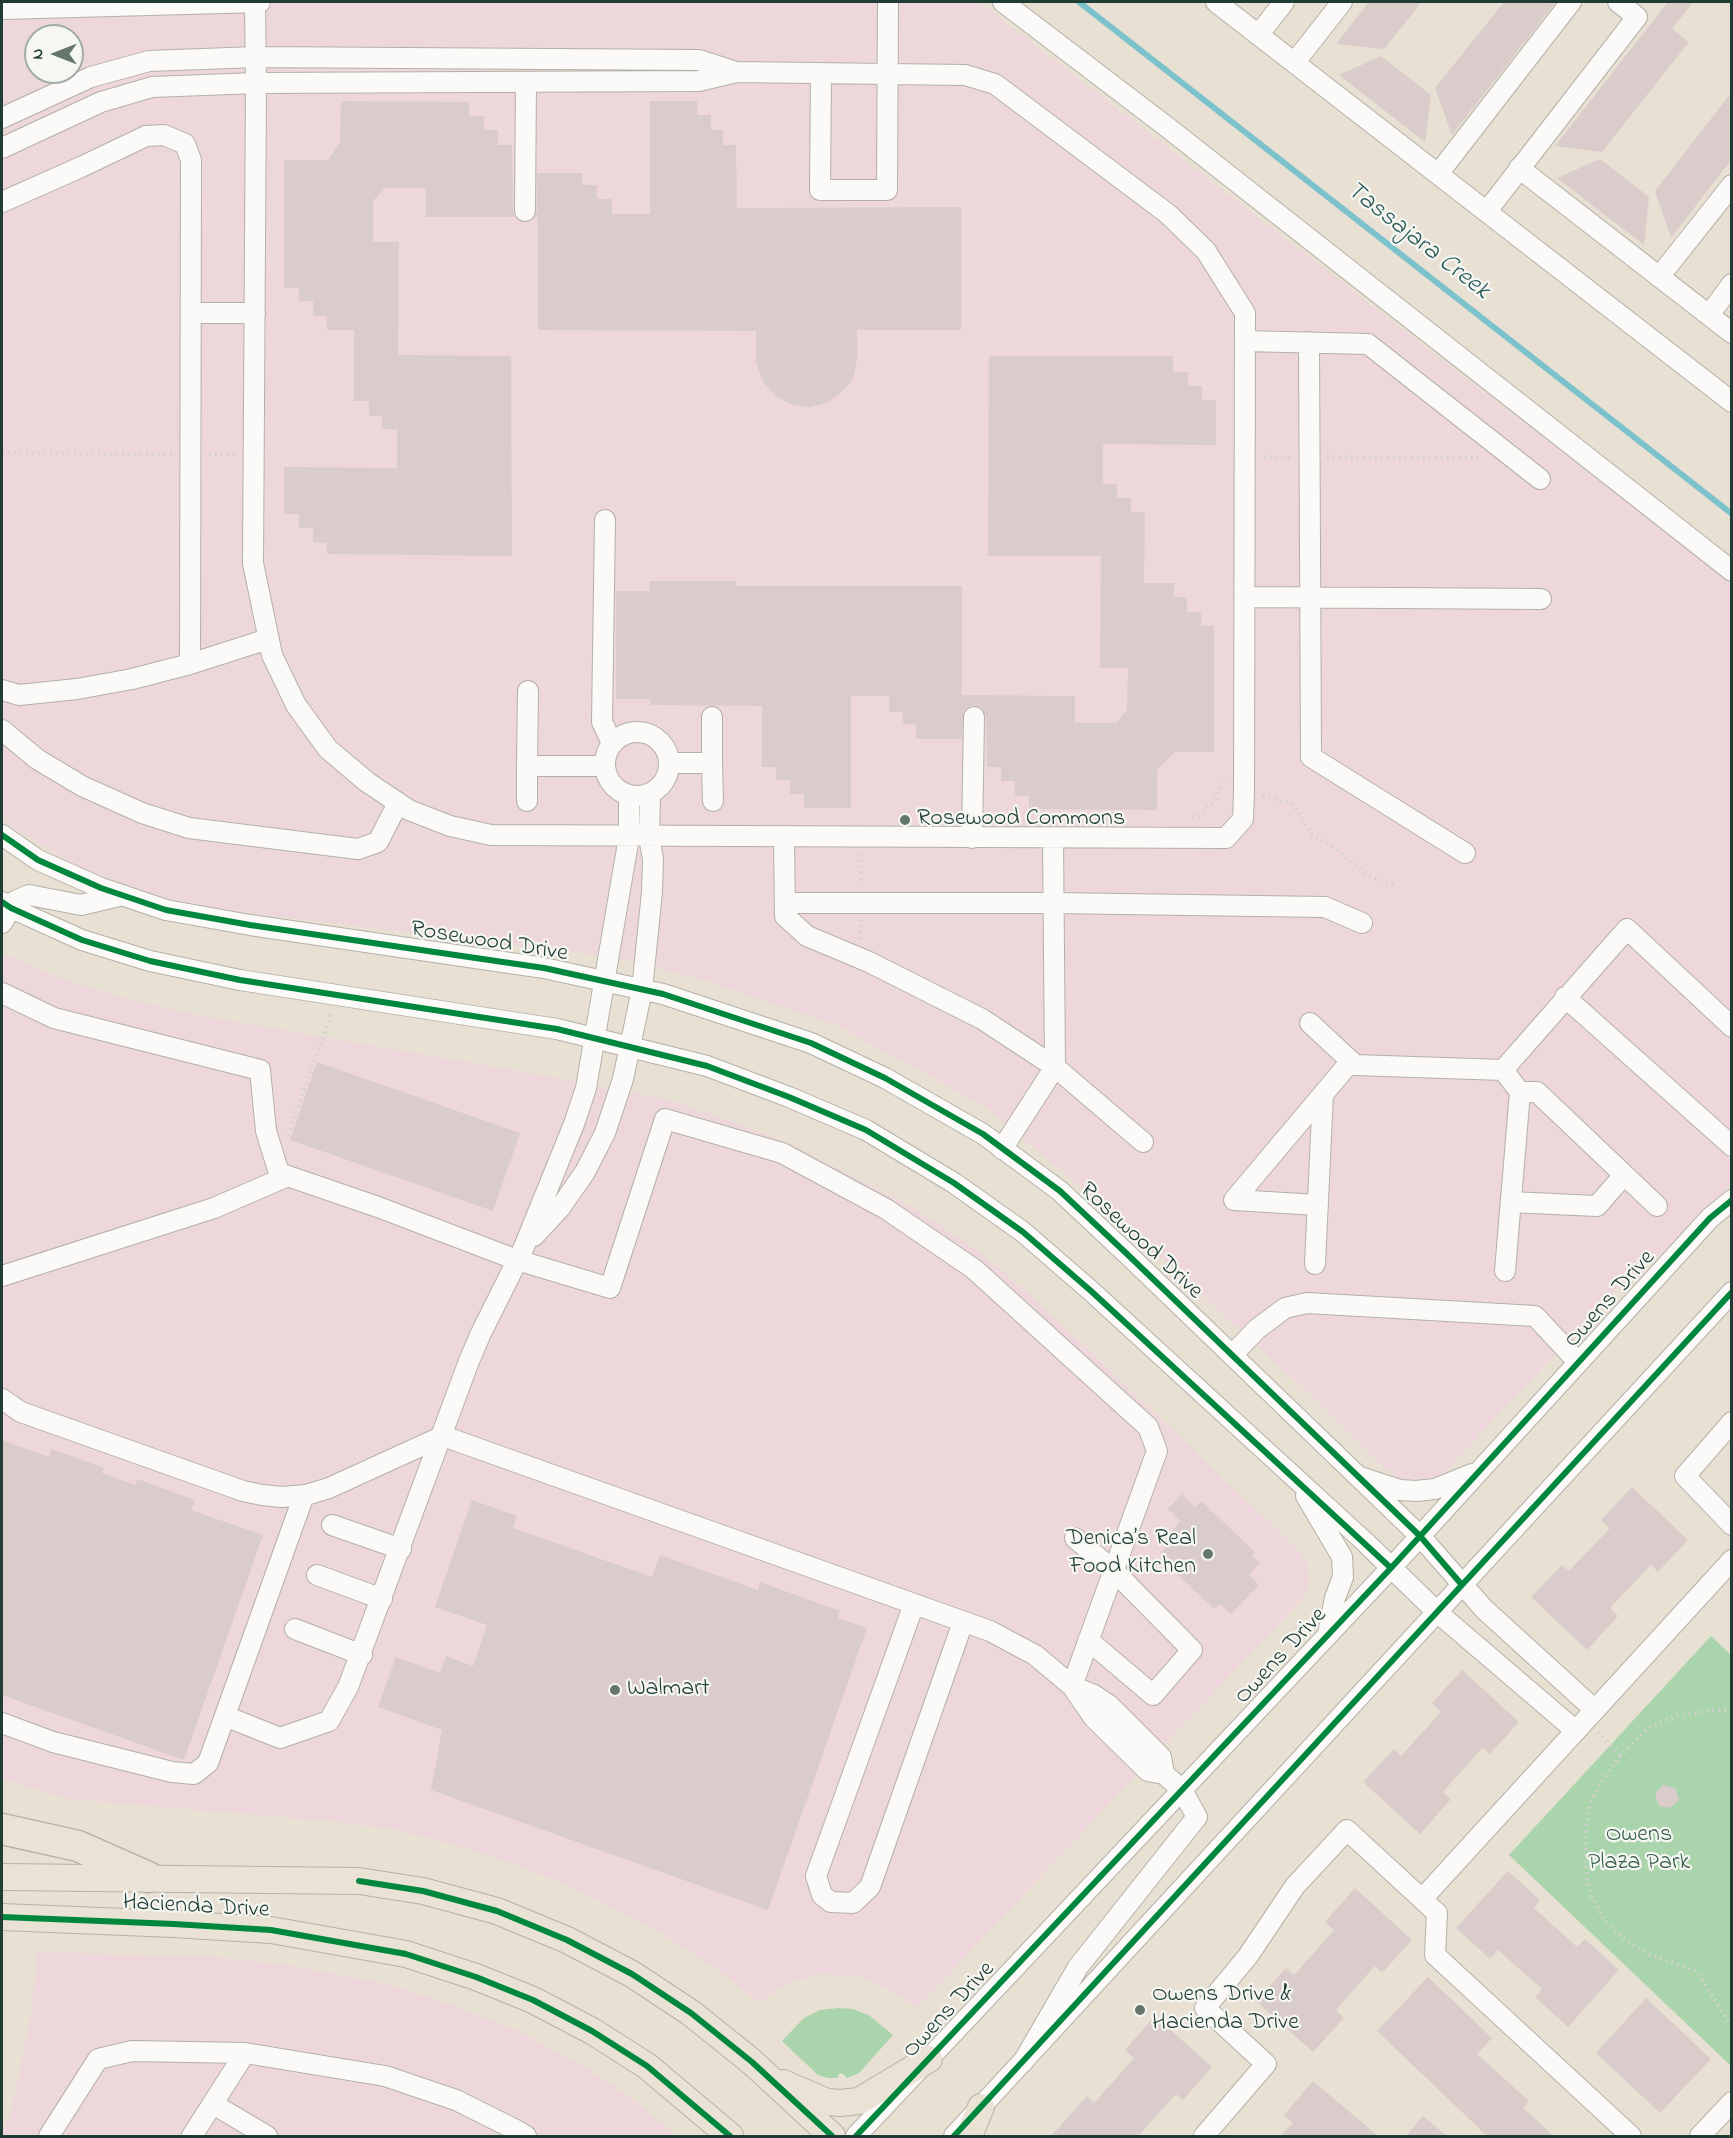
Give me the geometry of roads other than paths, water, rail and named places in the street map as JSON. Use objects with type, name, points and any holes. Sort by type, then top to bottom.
[{"type":"highway","points":[[2,1829],[78,1846],[148,1877]]},
{"type":"main road","name":"Hacienda Drive","points":[[2,1877],[359,1881],[423,1891],[497,1911],[567,1940],[632,1974],[691,2013],[766,2076],[832,2136]]},
{"type":"main road","name":"Hacienda Drive","points":[[2,1917],[174,1923],[271,1930],[406,1954],[476,1977],[533,2000],[592,2031],[647,2066],[725,2134]]},
{"type":"main road","points":[[766,2076],[827,2102],[841,2103],[859,2101],[929,2060]]},
{"type":"main road","points":[[969,2136],[981,2107]]},
{"type":"street","points":[[2,9],[256,2],[256,83],[255,313],[254,454],[254,563],[272,656],[296,705],[328,749],[367,782],[398,803],[409,810],[450,826],[491,835],[784,838],[1226,838],[1243,819],[1245,314],[1206,251],[1168,214],[995,84],[965,75],[736,72],[699,81],[256,83],[152,87],[101,102],[2,148]]},
{"type":"street","points":[[821,73],[820,190],[887,190],[888,2]]},
{"type":"street","points":[[1003,2],[1176,134],[1731,571]]},
{"type":"street","points":[[1259,34],[1284,2]]},
{"type":"street","points":[[1295,62],[1342,2]]},
{"type":"street","points":[[1438,174],[1571,2]]},
{"type":"street","points":[[1486,212],[1637,17],[1618,2]]},
{"type":"street","points":[[1221,3],[1731,402]]},
{"type":"street","points":[[2,118],[91,76],[149,61],[256,57],[699,60],[736,72]]},
{"type":"street","points":[[525,211],[526,82]]},
{"type":"street","points":[[2,202],[146,136],[164,135],[186,144],[191,160],[190,664]]},
{"type":"street","points":[[1519,168],[1731,333]]},
{"type":"street","points":[[1659,277],[1731,184]]},
{"type":"street","points":[[1709,315],[1731,284]]},
{"type":"street","points":[[191,314],[255,313]]},
{"type":"street","points":[[1245,341],[1368,344],[1540,479]]},
{"type":"street","points":[[1309,342],[1311,757],[1465,853]]},
{"type":"street","points":[[605,520],[602,722],[612,743]]},
{"type":"street","points":[[1245,597],[1541,599]]},
{"type":"street","points":[[2,690],[19,695],[76,689],[132,679],[190,664],[268,639]]},
{"type":"street","points":[[527,801],[528,691]]},
{"type":"street","points":[[712,717],[713,801]]},
{"type":"street","points":[[972,838],[974,717]]},
{"type":"street","points":[[2,730],[37,759],[82,786],[142,813],[189,828],[358,849],[378,842],[398,803]]},
{"type":"street","points":[[633,731],[645,732],[657,737],[665,746],[669,763],[669,771],[664,782],[656,791],[643,796],[629,795],[617,789],[608,779],[605,766],[606,754],[612,743],[622,735],[633,731]]},
{"type":"street","points":[[669,763],[712,763]]},
{"type":"street","points":[[527,766],[605,766]]},
{"type":"street","points":[[520,1254],[560,1208],[590,1162],[605,1133],[623,1079],[642,990],[652,892],[653,859],[649,837],[650,793]]},
{"type":"street","points":[[225,1716],[280,1738],[329,1721],[348,1687],[481,1333],[520,1254],[574,1124],[586,1088],[629,837],[629,795]]},
{"type":"street","name":"Rosewood Drive","points":[[2,835],[38,860],[101,888],[166,910],[250,925],[544,968],[679,999],[811,1042],[924,1099],[983,1134],[1060,1191],[1420,1536],[1484,1610],[1586,1720]]},
{"type":"street","points":[[784,838],[785,916],[807,936],[869,962],[982,1019],[1056,1067],[1143,1142]]},
{"type":"street","points":[[1002,1149],[1056,1067],[1053,838]]},
{"type":"street","points":[[123,895],[81,905],[29,895],[15,901],[5,911],[82,940],[150,961],[240,980],[557,1029],[707,1066],[789,1097],[866,1130],[954,1183],[1032,1240],[1297,1480],[1438,1613],[1586,1720]]},
{"type":"street","points":[[785,903],[1053,903],[1325,907],[1362,923]]},
{"type":"street","points":[[1503,1070],[1627,929],[1731,1026]]},
{"type":"street","points":[[2,993],[54,1018],[260,1070],[266,1131],[279,1173],[520,1254],[610,1288],[665,1119],[782,1153],[886,1209],[974,1269],[1148,1427],[1157,1451],[1072,1686]]},
{"type":"street","points":[[1565,997],[1731,1146]]},
{"type":"street","points":[[1310,1023],[1355,1065],[1503,1070]]},
{"type":"street","points":[[1318,1204],[1234,1200],[1351,1061]]},
{"type":"street","points":[[1503,1070],[1520,1092],[1505,1271]]},
{"type":"street","points":[[1520,1092],[1537,1092],[1657,1206]]},
{"type":"street","points":[[1315,1264],[1323,1094]]},
{"type":"street","points":[[2,1276],[214,1208],[285,1175]]},
{"type":"street","points":[[1511,1202],[1597,1206],[1624,1176]]},
{"type":"street","name":"Owens Drive","points":[[856,2136],[1391,1568],[1710,1218],[1731,1200]]},
{"type":"street","points":[[954,2136],[1438,1613],[1731,1292]]},
{"type":"street","points":[[1232,1355],[1257,1329],[1285,1308],[1307,1302],[1535,1316],[1578,1362]]},
{"type":"street","points":[[2,1399],[21,1412],[262,1496],[304,1495],[329,1488],[443,1436],[914,1604],[1014,1642],[1044,1662],[1072,1686],[1094,1718],[1148,1771],[1164,1774],[1182,1790],[1197,1817],[1078,1967],[1023,2062]]},
{"type":"street","points":[[1731,1422],[1685,1476],[1731,1525]]},
{"type":"street","points":[[1358,1477],[1401,1490],[1416,1491],[1435,1489],[1480,1470]]},
{"type":"street","points":[[1297,1480],[1342,1557],[1343,1577],[1335,1598],[1328,1634]]},
{"type":"street","points":[[2,1724],[53,1742],[172,1772],[194,1774],[208,1763],[304,1495]]},
{"type":"street","points":[[332,1525],[401,1549]]},
{"type":"street","points":[[1075,1538],[1113,1570],[1192,1650],[1153,1695],[1088,1640]]},
{"type":"street","points":[[1422,1899],[1731,1560]]},
{"type":"street","points":[[317,1575],[382,1599]]},
{"type":"street","points":[[914,1604],[816,1876],[822,1895],[831,1902],[853,1903],[870,1887],[963,1622]]},
{"type":"street","points":[[296,1629],[362,1654]]},
{"type":"street","points":[[1203,2136],[1266,2064],[1205,2008],[1248,1956],[1295,1886],[1347,1830],[1437,1914],[1435,1955],[1631,2136]]},
{"type":"street","points":[[49,2136],[98,2059],[132,2051],[245,2053],[385,2076],[456,2100],[518,2134]]},
{"type":"street","points":[[192,2136],[245,2053]]},
{"type":"street","points":[[1700,2136],[1731,2102]]},
{"type":"street","points":[[213,2104],[267,2136]]},
{"type":"waterway","name":"Tassajara Creek","points":[[1079,2],[1732,514]]},
{"type":"place","name":"Rosewood Commons","points":[[905,820]]},
{"type":"place","name":"Denica’s Real Food Kitchen","points":[[1208,1554]]},
{"type":"place","name":"Walmart","points":[[615,1690]]},
{"type":"place","name":"Owens Drive & Hacienda Drive","points":[[1140,2010]]},
{"type":"park label","name":"Owens Plaza Park","points":[[1639,1850]]}]
